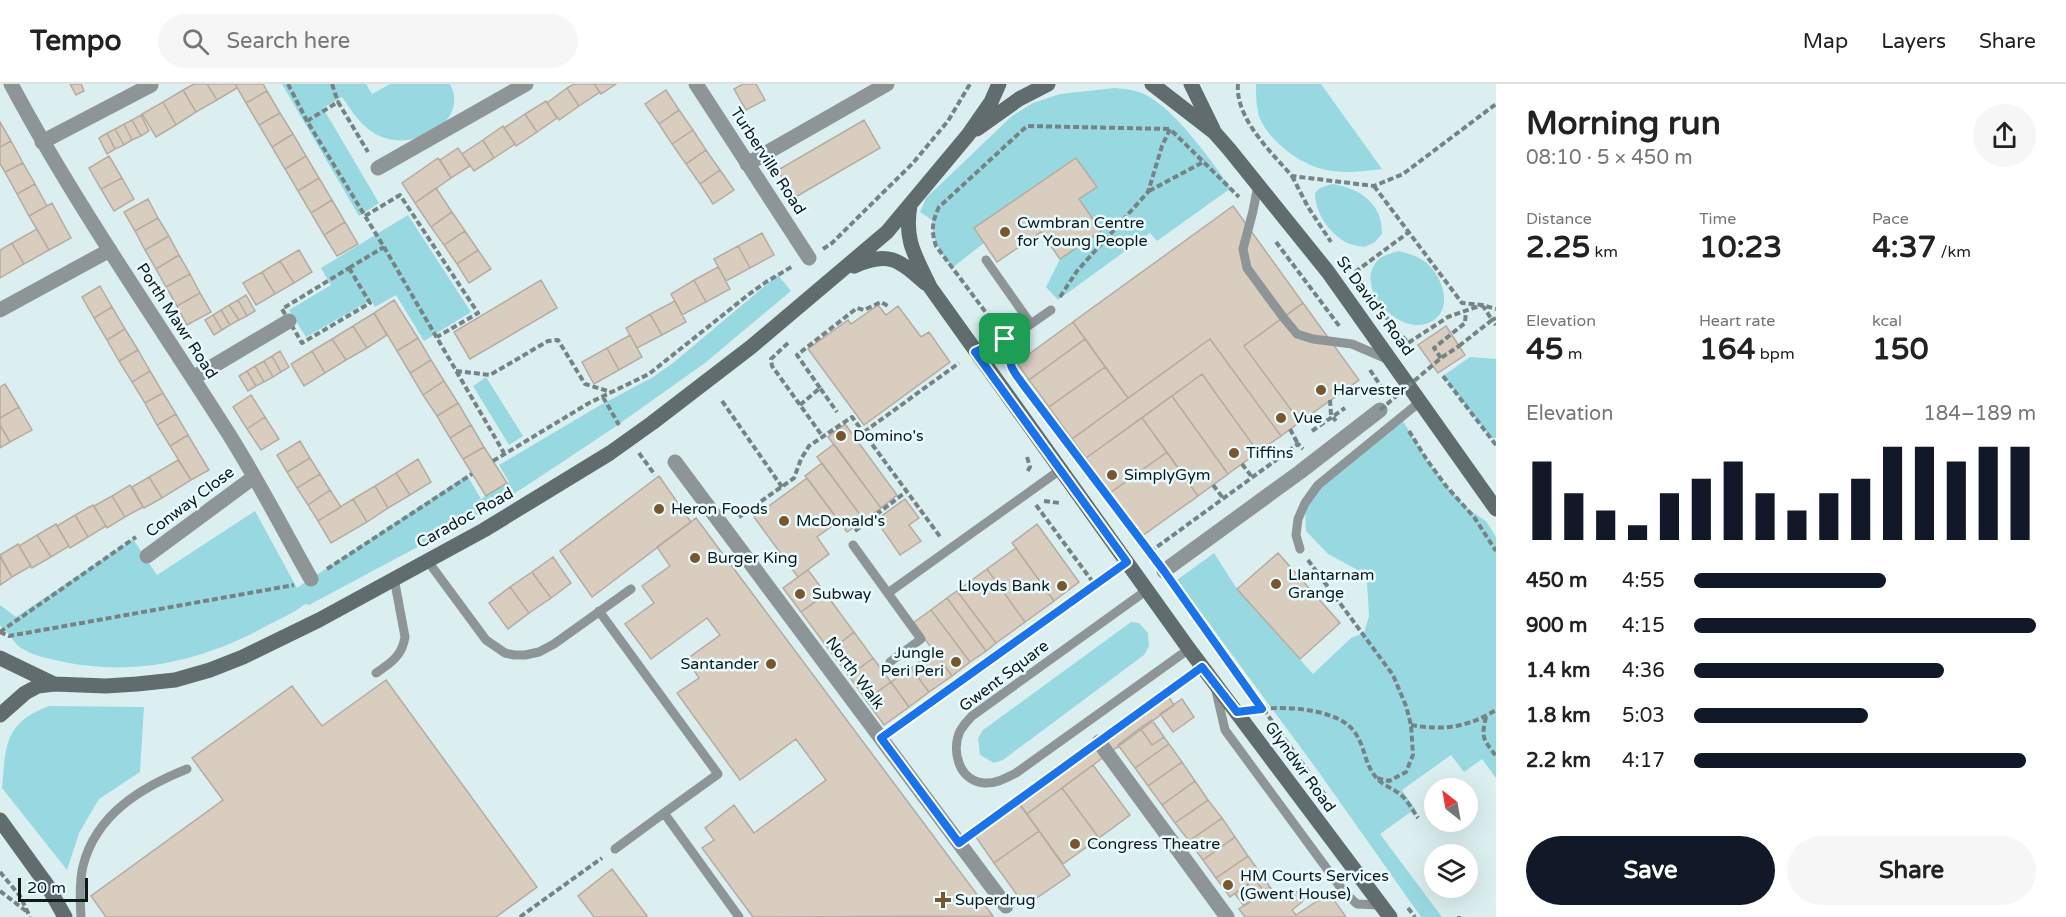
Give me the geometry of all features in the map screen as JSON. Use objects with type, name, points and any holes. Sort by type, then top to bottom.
[{"type":"street","name":"Porth Mawr Road","points":[[11,84],[42,142],[225,427],[311,579]]},
{"type":"street","points":[[378,168],[526,84]]},
{"type":"street","name":"Turberville Road","points":[[696,84],[809,258]]},
{"type":"street","points":[[747,164],[887,84]]},
{"type":"street","name":"Caradoc Road","points":[[54,684],[106,686],[175,680],[243,657],[319,620],[484,530],[629,440],[751,347],[887,232],[968,135],[991,102],[999,84]]},
{"type":"street","name":"Caradoc Road","points":[[968,135],[1019,99],[1048,84]]},
{"type":"street","name":"St David's Road","points":[[1152,84],[1214,132],[1258,185],[1328,272],[1496,509]]},
{"type":"street","name":"St David's Road","points":[[1191,84],[1214,132]]},
{"type":"street","points":[[42,142],[151,85]]},
{"type":"street","points":[[910,205],[907,231],[930,287]]},
{"type":"street","points":[[0,310],[110,250]]},
{"type":"street","name":"Caradoc Road","points":[[843,271],[875,259],[893,260],[904,264],[930,287]]},
{"type":"street","name":"Glyndwr Road","points":[[930,287],[1202,667],[1390,917]]},
{"type":"street","points":[[193,378],[289,321]]},
{"type":"street","points":[[1164,571],[1380,410]]},
{"type":"street","name":"North Walk","points":[[675,462],[1006,906]]},
{"type":"street","name":"Conway Close","points":[[147,556],[254,477]]},
{"type":"street","points":[[0,658],[54,684]]},
{"type":"street","points":[[0,715],[25,693],[38,686],[54,684]]},
{"type":"street","points":[[1100,742],[1227,917]]},
{"type":"street","points":[[0,820],[47,885],[65,917]]},
{"type":"lane","points":[[1258,185],[1243,249],[1247,268],[1283,317],[1297,334],[1313,339],[1352,344],[1392,361]]},
{"type":"lane","points":[[986,260],[1031,324]]},
{"type":"lane","points":[[975,352],[1005,339],[1051,310]]},
{"type":"lane","points":[[1300,549],[1296,535],[1298,519],[1305,503],[1318,485],[1421,401]]},
{"type":"lane","points":[[888,593],[1060,470]]},
{"type":"lane","points":[[853,545],[921,639],[890,662]]},
{"type":"lane","points":[[427,560],[478,631],[495,648],[505,653],[525,655],[539,652],[554,644],[631,589]]},
{"type":"lane","points":[[376,673],[394,660],[401,653],[404,645],[405,637],[394,578]]},
{"type":"lane","name":"Gwent Square","points":[[1147,590],[972,716],[960,730],[957,746],[957,758],[962,770],[970,779],[984,783],[999,781],[1016,773],[1189,649]]},
{"type":"lane","points":[[599,611],[718,774],[615,849]]},
{"type":"lane","points":[[1214,683],[1225,730],[1260,779],[1344,892],[1357,904],[1379,905]]},
{"type":"lane","points":[[81,917],[83,866],[94,839],[108,818],[136,794],[159,780],[187,769]]},
{"type":"lane","points":[[664,813],[739,917]]},
{"type":"path","points":[[288,84],[307,121],[384,247],[504,453]]},
{"type":"path","points":[[332,84],[338,102],[378,168]]},
{"type":"path","points":[[493,461],[589,403],[649,374],[766,282],[832,243],[913,163],[948,121],[970,84]]},
{"type":"path","points":[[1238,84],[1237,94],[1253,131],[1292,176],[1308,207],[1331,241],[1385,316],[1408,343],[1448,317],[1482,305]]},
{"type":"path","points":[[307,121],[338,102]]},
{"type":"path","points":[[1292,176],[1374,186],[1402,174],[1496,104]]},
{"type":"path","points":[[1005,339],[936,246],[932,233],[933,220],[939,207],[1027,126],[1170,129]]},
{"type":"path","points":[[1148,192],[1205,161]]},
{"type":"path","points":[[1374,186],[1462,303],[1496,309]]},
{"type":"path","points":[[365,216],[400,195],[478,313],[437,337]]},
{"type":"path","points":[[1355,272],[1409,232]]},
{"type":"path","points":[[349,268],[370,303],[302,343],[282,309],[349,268],[384,247]]},
{"type":"path","points":[[837,412],[797,355],[857,308],[864,310],[880,302],[890,307]]},
{"type":"path","points":[[1482,305],[1494,319],[1496,325]]},
{"type":"path","points":[[1441,358],[1434,348],[1465,323],[1466,310]]},
{"type":"path","points":[[1380,410],[1441,358],[1494,319]]},
{"type":"path","points":[[795,337],[771,359],[771,366],[823,437]]},
{"type":"path","points":[[456,371],[490,375],[548,341],[558,340],[585,384],[612,393]]},
{"type":"path","points":[[954,355],[966,372]]},
{"type":"path","points":[[864,432],[960,363]]},
{"type":"path","points":[[1443,376],[1496,445]]},
{"type":"path","points":[[800,405],[820,388]]},
{"type":"path","points":[[722,401],[782,487]]},
{"type":"path","points":[[1312,432],[1345,408]]},
{"type":"path","points":[[724,528],[794,478],[809,446],[852,417],[941,538],[950,532]]},
{"type":"path","points":[[1290,429],[1312,462]]},
{"type":"path","points":[[1150,552],[1298,444]]},
{"type":"path","points":[[1269,445],[1279,457]]},
{"type":"path","points":[[1022,450],[1030,467],[1023,480]]},
{"type":"path","points":[[1082,463],[1164,571],[1331,803]]},
{"type":"path","points":[[1242,464],[1252,477]]},
{"type":"path","points":[[0,632],[9,636],[291,586],[311,579],[472,474]]},
{"type":"path","points":[[1213,485],[1223,498]]},
{"type":"path","points":[[853,545],[852,533],[907,491]]},
{"type":"path","points":[[1019,499],[1030,506],[1045,500],[1059,502],[1066,509]]},
{"type":"path","points":[[1036,504],[1095,585]]},
{"type":"path","points":[[0,632],[137,537],[147,556]]},
{"type":"path","points":[[1300,549],[1393,675],[1406,706],[1412,725],[1413,755],[1406,772],[1389,781],[1376,778]]},
{"type":"path","points":[[881,738],[1127,562]]},
{"type":"path","points":[[959,843],[1202,667]]},
{"type":"path","points":[[1237,712],[1286,707],[1314,711],[1336,718],[1355,732],[1363,747],[1366,761],[1376,778],[1402,796],[1418,818]]},
{"type":"path","points":[[1412,725],[1434,729],[1463,725],[1496,710]]},
{"type":"path","points":[[1486,716],[1482,733],[1496,756]]},
{"type":"path","points":[[520,917],[615,849]]},
{"type":"path","points":[[0,872],[20,896],[30,917]]},
{"type":"path","points":[[0,891],[27,912]]},
{"type":"path","points":[[1408,908],[1414,917]]},
{"type":"shaded area","points":[[282,84],[366,84],[372,94],[390,84],[450,84],[454,98],[452,110],[446,121],[424,136],[411,140],[385,138],[371,131],[360,121],[342,97],[323,108],[379,203],[359,216]]},
{"type":"shaded area","points":[[1256,84],[1321,84],[1382,169],[1355,172],[1334,171],[1317,168],[1298,159],[1272,137],[1261,121],[1257,108]]},
{"type":"shaded area","points":[[1115,88],[1142,93],[1170,113],[1193,137],[1231,188],[1157,241],[1150,233],[1058,300],[1046,287],[1060,259],[1101,231],[1079,199],[1096,187],[1077,158],[974,228],[984,243],[952,268],[935,240],[932,220],[920,212],[926,198],[1012,116],[1033,103],[1060,94]]},
{"type":"shaded area","points":[[1332,184],[1352,189],[1368,199],[1374,206],[1379,214],[1382,234],[1374,243],[1364,247],[1347,243],[1339,238],[1324,221],[1317,208],[1315,193],[1320,188]]},
{"type":"shaded area","points":[[408,215],[471,312],[424,341],[396,295],[375,307],[371,300],[306,337],[289,310],[331,285],[321,268]]},
{"type":"shaded area","points":[[1399,251],[1415,256],[1430,266],[1436,273],[1443,290],[1443,307],[1440,314],[1434,320],[1422,325],[1408,324],[1396,318],[1384,308],[1371,284],[1371,271],[1378,260]]},
{"type":"shaded area","points":[[778,275],[791,291],[705,363],[612,429],[487,510],[246,637],[196,656],[170,662],[144,666],[91,666],[64,662],[26,651],[18,646],[0,626],[0,605],[16,617],[133,539],[157,575],[255,511],[297,588],[467,475],[481,499],[509,482],[499,465],[653,377]]},
{"type":"shaded area","points":[[1470,357],[1496,359],[1496,438],[1491,438],[1443,376]]},
{"type":"shaded area","points":[[486,377],[523,436],[509,445],[473,386]]},
{"type":"shaded area","points":[[1401,418],[1446,486],[1469,510],[1486,521],[1496,537],[1496,778],[1482,759],[1464,772],[1451,755],[1402,790],[1415,809],[1380,834],[1424,893],[1424,898],[1428,898],[1442,917],[1421,917],[1318,771],[1177,580],[1214,553],[1237,589],[1313,674],[1351,638],[1364,633],[1369,616],[1367,583],[1356,569],[1328,554],[1306,531],[1305,503],[1318,485]]},
{"type":"shaded area","points":[[1131,622],[1139,623],[1148,633],[1149,646],[1144,655],[1003,760],[994,763],[980,755],[978,738],[983,730]]},
{"type":"shaded area","points":[[49,706],[144,707],[140,772],[99,799],[79,833],[67,870],[2,788],[7,748],[15,728],[23,720]]},
{"type":"building","points":[[70,84],[81,84],[84,91],[76,95]]},
{"type":"building","points":[[194,84],[207,84],[217,100],[196,112],[183,90]]},
{"type":"building","points":[[207,84],[235,84],[237,88],[217,100]]},
{"type":"building","points":[[235,84],[263,84],[267,91],[246,103]]},
{"type":"building","points":[[574,84],[594,84],[600,92],[579,106],[567,88]]},
{"type":"building","points":[[594,84],[616,84],[601,94]]},
{"type":"building","points":[[743,84],[756,84],[765,100],[746,110],[734,89]]},
{"type":"building","points":[[567,88],[579,106],[559,120],[547,103]]},
{"type":"building","points":[[183,90],[196,112],[176,125],[163,102]]},
{"type":"building","points":[[666,90],[679,110],[659,124],[645,104]]},
{"type":"building","points":[[267,91],[280,113],[259,125],[246,103]]},
{"type":"building","points":[[546,101],[557,118],[537,132],[525,114]]},
{"type":"building","points":[[163,102],[176,125],[156,137],[142,114]]},
{"type":"building","points":[[679,110],[693,130],[672,144],[659,124]]},
{"type":"building","points":[[280,113],[293,134],[272,147],[259,125]]},
{"type":"building","points":[[525,114],[537,132],[516,146],[504,128]]},
{"type":"building","points":[[141,115],[149,131],[141,136],[132,120]]},
{"type":"building","points":[[132,120],[141,136],[132,140],[124,124]]},
{"type":"building","points":[[864,120],[880,148],[794,198],[778,170]]},
{"type":"building","points":[[0,122],[11,141],[0,147]]},
{"type":"building","points":[[124,124],[132,140],[124,145],[115,129]]},
{"type":"building","points":[[503,126],[515,144],[494,158],[483,140]]},
{"type":"building","points":[[115,129],[124,145],[115,149],[107,133]]},
{"type":"building","points":[[693,130],[706,150],[686,164],[672,144]]},
{"type":"building","points":[[107,133],[115,149],[107,154],[99,138]]},
{"type":"building","points":[[293,134],[306,156],[285,169],[272,147]]},
{"type":"building","points":[[483,140],[494,158],[474,171],[462,154]]},
{"type":"building","points":[[11,141],[23,163],[5,172],[0,164],[0,147]]},
{"type":"building","points":[[458,148],[470,166],[451,178],[440,160]]},
{"type":"building","points":[[706,150],[720,170],[700,184],[686,164]]},
{"type":"building","points":[[109,156],[122,178],[101,189],[89,168]]},
{"type":"building","points":[[306,156],[319,178],[298,191],[285,169]]},
{"type":"building","points":[[438,158],[451,178],[415,203],[402,183]]},
{"type":"building","points":[[1076,158],[1097,187],[1079,199],[1101,231],[1060,259],[1041,232],[997,262],[974,228]]},
{"type":"building","points":[[23,163],[35,184],[17,194],[5,172]]},
{"type":"building","points":[[720,170],[734,190],[713,204],[700,184]]},
{"type":"building","points":[[122,178],[134,199],[114,211],[101,189]]},
{"type":"building","points":[[319,178],[332,200],[311,213],[298,191]]},
{"type":"building","points":[[35,184],[47,206],[29,216],[17,194]]},
{"type":"building","points":[[436,188],[452,212],[431,227],[415,203]]},
{"type":"building","points":[[148,199],[158,218],[135,231],[124,212]]},
{"type":"building","points":[[332,200],[345,222],[324,235],[311,213]]},
{"type":"building","points":[[52,203],[71,238],[49,250],[29,216]]},
{"type":"building","points":[[1233,206],[1303,303],[1244,346],[1300,422],[1281,436],[1210,339],[1128,398],[1073,322]]},
{"type":"building","points":[[452,212],[465,231],[444,245],[431,227]]},
{"type":"building","points":[[158,218],[169,236],[145,250],[135,231]]},
{"type":"building","points":[[345,222],[358,244],[337,256],[324,235]]},
{"type":"building","points":[[37,229],[49,250],[24,264],[12,243]]},
{"type":"building","points":[[465,231],[478,250],[457,264],[444,245]]},
{"type":"building","points":[[762,233],[774,255],[750,268],[738,246]]},
{"type":"building","points":[[169,236],[179,255],[156,269],[145,250]]},
{"type":"building","points":[[12,243],[24,264],[0,278],[0,250]]},
{"type":"building","points":[[738,246],[750,268],[726,281],[714,259]]},
{"type":"building","points":[[299,250],[312,272],[294,283],[280,261]]},
{"type":"building","points":[[478,250],[491,269],[469,283],[457,264]]},
{"type":"building","points":[[179,255],[190,274],[166,287],[156,269]]},
{"type":"building","points":[[280,261],[294,283],[275,294],[262,272]]},
{"type":"building","points":[[718,267],[730,289],[706,302],[694,280]]},
{"type":"building","points":[[262,272],[275,294],[256,305],[243,283]]},
{"type":"building","points":[[190,274],[200,293],[177,306],[166,287]]},
{"type":"building","points":[[541,280],[557,308],[470,359],[454,332]]},
{"type":"building","points":[[694,280],[706,302],[682,315],[671,294]]},
{"type":"building","points":[[100,286],[112,307],[94,318],[82,297]]},
{"type":"building","points":[[200,293],[211,312],[187,325],[177,306]]},
{"type":"building","points":[[246,295],[255,311],[247,316],[238,300]]},
{"type":"building","points":[[238,300],[247,316],[239,320],[229,305]]},
{"type":"building","points":[[394,300],[418,338],[397,351],[374,313]]},
{"type":"building","points":[[675,301],[686,322],[662,335],[650,314]]},
{"type":"building","points":[[1303,303],[1359,380],[1300,422],[1244,346]]},
{"type":"building","points":[[229,305],[239,320],[230,325],[221,310]]},
{"type":"building","points":[[878,305],[886,315],[898,306],[921,337],[929,332],[950,362],[864,425],[808,349],[848,320],[851,324]]},
{"type":"building","points":[[112,307],[125,329],[107,340],[94,318]]},
{"type":"building","points":[[221,310],[230,325],[222,330],[213,315]]},
{"type":"building","points":[[374,313],[387,335],[367,348],[353,326]]},
{"type":"building","points":[[650,314],[662,335],[637,348],[626,328]]},
{"type":"building","points":[[213,315],[222,330],[214,335],[205,320]]},
{"type":"building","points":[[1073,322],[1085,339],[1029,380],[1017,363]]},
{"type":"building","points":[[353,326],[367,348],[346,360],[332,339]]},
{"type":"building","points":[[1446,326],[1465,355],[1438,373],[1418,345]]},
{"type":"building","points":[[125,329],[138,350],[119,361],[107,340]]},
{"type":"building","points":[[630,335],[642,357],[619,370],[607,348]]},
{"type":"building","points":[[418,338],[431,360],[410,373],[397,351]]},
{"type":"building","points":[[332,339],[346,360],[325,373],[312,351]]},
{"type":"building","points":[[1085,339],[1105,367],[1049,407],[1029,380]]},
{"type":"building","points":[[1210,339],[1281,436],[1258,452],[1202,374],[1086,458],[1072,439]]},
{"type":"building","points":[[607,348],[619,370],[594,384],[582,362]]},
{"type":"building","points":[[138,350],[150,371],[132,382],[119,361]]},
{"type":"building","points":[[280,351],[289,367],[281,372],[272,356]]},
{"type":"building","points":[[312,351],[325,373],[304,386],[291,364]]},
{"type":"building","points":[[272,356],[281,372],[273,377],[264,361]]},
{"type":"building","points":[[431,360],[444,381],[423,395],[410,373]]},
{"type":"building","points":[[264,361],[273,377],[264,382],[255,366]]},
{"type":"building","points":[[255,366],[264,382],[256,386],[247,371]]},
{"type":"building","points":[[1105,367],[1128,398],[1072,439],[1049,407]]},
{"type":"building","points":[[150,371],[163,393],[145,403],[132,382]]},
{"type":"building","points":[[247,371],[256,386],[248,391],[239,376]]},
{"type":"building","points":[[1202,374],[1258,452],[1228,474],[1172,396]]},
{"type":"building","points":[[444,381],[458,403],[437,416],[423,395]]},
{"type":"building","points":[[5,384],[19,407],[0,418],[0,387]]},
{"type":"building","points":[[163,393],[176,414],[157,425],[145,403]]},
{"type":"building","points":[[251,395],[265,417],[247,429],[233,407]]},
{"type":"building","points":[[1172,396],[1228,474],[1198,496],[1142,418]]},
{"type":"building","points":[[458,403],[471,425],[450,438],[437,416]]},
{"type":"building","points":[[19,407],[32,430],[10,442],[0,425],[0,418]]},
{"type":"building","points":[[176,414],[188,435],[170,446],[157,425]]},
{"type":"building","points":[[265,417],[279,439],[261,450],[247,429]]},
{"type":"building","points":[[1142,418],[1167,452],[1110,493],[1086,458]]},
{"type":"building","points":[[845,424],[897,495],[881,508],[828,437]]},
{"type":"building","points":[[0,425],[10,442],[0,448]]},
{"type":"building","points":[[471,425],[484,447],[463,459],[450,438]]},
{"type":"building","points":[[188,435],[209,470],[191,480],[170,446]]},
{"type":"building","points":[[300,441],[310,458],[287,472],[277,455]]},
{"type":"building","points":[[834,444],[881,508],[864,520],[817,457]]},
{"type":"building","points":[[484,447],[507,483],[486,496],[463,459]]},
{"type":"building","points":[[1167,452],[1198,496],[1142,536],[1110,493]]},
{"type":"building","points":[[310,458],[320,474],[297,488],[287,472]]},
{"type":"building","points":[[418,459],[431,482],[410,495],[396,473]]},
{"type":"building","points":[[178,460],[191,480],[162,498],[149,477]]},
{"type":"building","points":[[822,463],[864,520],[847,532],[805,476]]},
{"type":"building","points":[[396,473],[410,495],[388,508],[375,486]]},
{"type":"building","points":[[320,474],[330,490],[308,505],[297,488]]},
{"type":"building","points":[[659,476],[691,522],[592,597],[560,551]]},
{"type":"building","points":[[149,477],[162,498],[144,508],[132,487]]},
{"type":"building","points":[[807,478],[839,521],[817,537],[829,554],[798,577],[754,517]]},
{"type":"building","points":[[130,485],[143,507],[125,517],[112,496]]},
{"type":"building","points":[[375,486],[388,508],[367,522],[353,499]]},
{"type":"building","points":[[330,490],[341,507],[318,521],[308,505]]},
{"type":"building","points":[[112,496],[125,517],[107,528],[94,506]]},
{"type":"building","points":[[353,499],[367,522],[331,543],[318,521]]},
{"type":"building","points":[[905,499],[919,518],[909,525],[921,541],[900,555],[876,520]]},
{"type":"building","points":[[93,505],[106,526],[88,537],[75,515]]},
{"type":"building","points":[[75,515],[88,537],[70,548],[57,526]]},
{"type":"building","points":[[696,518],[993,916],[753,917],[702,848],[714,840],[705,828],[734,805],[754,833],[826,780],[796,739],[740,780],[677,693],[699,678],[687,659],[720,635],[707,618],[651,659],[625,624],[654,603],[642,586],[670,566],[657,547]]},
{"type":"building","points":[[56,524],[69,546],[51,557],[37,535]]},
{"type":"building","points":[[1037,524],[1079,582],[1054,601],[1012,543]]},
{"type":"building","points":[[37,535],[51,557],[32,568],[19,546]]},
{"type":"building","points":[[18,544],[31,566],[12,577],[0,555]]},
{"type":"building","points":[[1016,548],[1054,601],[1025,622],[987,569]]},
{"type":"building","points":[[1278,553],[1340,623],[1300,659],[1237,589]]},
{"type":"building","points":[[0,557],[12,577],[0,585]]},
{"type":"building","points":[[553,557],[571,583],[551,598],[532,572]]},
{"type":"building","points":[[987,569],[1025,622],[996,643],[957,591]]},
{"type":"building","points":[[808,570],[826,594],[801,612],[783,588]]},
{"type":"building","points":[[532,572],[551,598],[529,613],[510,587]]},
{"type":"building","points":[[510,587],[529,613],[508,629],[489,603]]},
{"type":"building","points":[[957,591],[996,643],[986,651],[947,598]]},
{"type":"building","points":[[826,594],[854,632],[830,651],[801,612]]},
{"type":"building","points":[[947,598],[986,651],[970,662],[931,610]]},
{"type":"building","points":[[931,610],[970,662],[952,676],[913,623]]},
{"type":"building","points":[[854,632],[873,658],[849,676],[830,651]]},
{"type":"building","points":[[934,651],[952,676],[929,692],[911,668]]},
{"type":"building","points":[[873,658],[891,682],[866,700],[849,676]]},
{"type":"building","points":[[911,668],[929,692],[909,707],[891,682]]},
{"type":"building","points":[[386,680],[537,887],[496,917],[106,917],[91,896],[223,800],[192,758],[292,686],[322,726]]},
{"type":"building","points":[[891,682],[909,707],[884,725],[866,700]]},
{"type":"building","points":[[1164,690],[1174,705],[1027,814],[1015,797]]},
{"type":"building","points":[[1182,699],[1194,717],[1173,732],[1160,714]]},
{"type":"building","points":[[1152,720],[1164,737],[1152,745],[1140,728]]},
{"type":"building","points":[[1140,728],[1152,745],[1164,737],[1169,744],[1135,768],[1118,745]]},
{"type":"building","points":[[1169,744],[1182,762],[1148,786],[1135,768]]},
{"type":"building","points":[[1182,762],[1195,781],[1162,805],[1148,786]]},
{"type":"building","points":[[1093,765],[1130,815],[1099,838],[1062,788]]},
{"type":"building","points":[[1195,781],[1208,800],[1175,823],[1162,805]]},
{"type":"building","points":[[1062,788],[1099,838],[1063,864],[1027,814]]},
{"type":"building","points":[[1208,800],[1222,818],[1189,841],[1175,823]]},
{"type":"building","points":[[1020,805],[1039,831],[994,863],[976,837]]},
{"type":"building","points":[[1222,818],[1235,837],[1203,860],[1189,841]]},
{"type":"building","points":[[1039,831],[1070,875],[1025,906],[994,863]]},
{"type":"building","points":[[1235,837],[1248,856],[1216,878],[1203,860]]},
{"type":"building","points":[[1248,856],[1261,874],[1230,897],[1216,878]]},
{"type":"building","points":[[612,869],[646,917],[594,917],[578,896]]},
{"type":"building","points":[[1261,874],[1270,887],[1264,892],[1255,879]]},
{"type":"building","points":[[1255,879],[1264,892],[1257,897],[1248,884]]},
{"type":"building","points":[[1248,884],[1257,897],[1250,902],[1241,889]]},
{"type":"building","points":[[1270,887],[1280,900],[1293,891],[1302,893],[1304,898],[1302,902],[1292,910],[1296,915],[1329,893],[1346,917],[1245,917],[1239,909]]},
{"type":"building","points":[[1241,889],[1250,902],[1244,906],[1235,894]]},
{"type":"place","name":"Cwmbran Centre for Young People","points":[[1005,232]]},
{"type":"place","name":"Harvester","points":[[1321,390]]},
{"type":"place","name":"Vue","points":[[1281,418]]},
{"type":"place","name":"Domino's","points":[[841,436]]},
{"type":"place","name":"Tiffins","points":[[1234,453]]},
{"type":"place","name":"SimplyGym","points":[[1112,475]]},
{"type":"place","name":"Heron Foods","points":[[659,509]]},
{"type":"place","name":"McDonald's","points":[[784,521]]},
{"type":"place","name":"Burger King","points":[[695,558]]},
{"type":"place","name":"Llantarnam Grange","points":[[1276,584]]},
{"type":"place","name":"Lloyds Bank","points":[[1062,586]]},
{"type":"place","name":"Subway","points":[[800,594]]},
{"type":"place","name":"Jungle Peri Peri","points":[[956,662]]},
{"type":"place","name":"Santander","points":[[771,664]]},
{"type":"place","name":"Congress Theatre","points":[[1075,844]]},
{"type":"place","name":"HM Courts Services (Gwent House)","points":[[1228,885]]},
{"type":"place","name":"Superdrug","points":[[943,900]]},
{"type":"route","points":[[1005,339],[1014,351],[1009,357],[1010,363],[1022,383],[1164,571],[1262,709],[1237,712],[1202,667],[959,843],[881,738],[1127,562],[975,352],[1005,339]]}]
